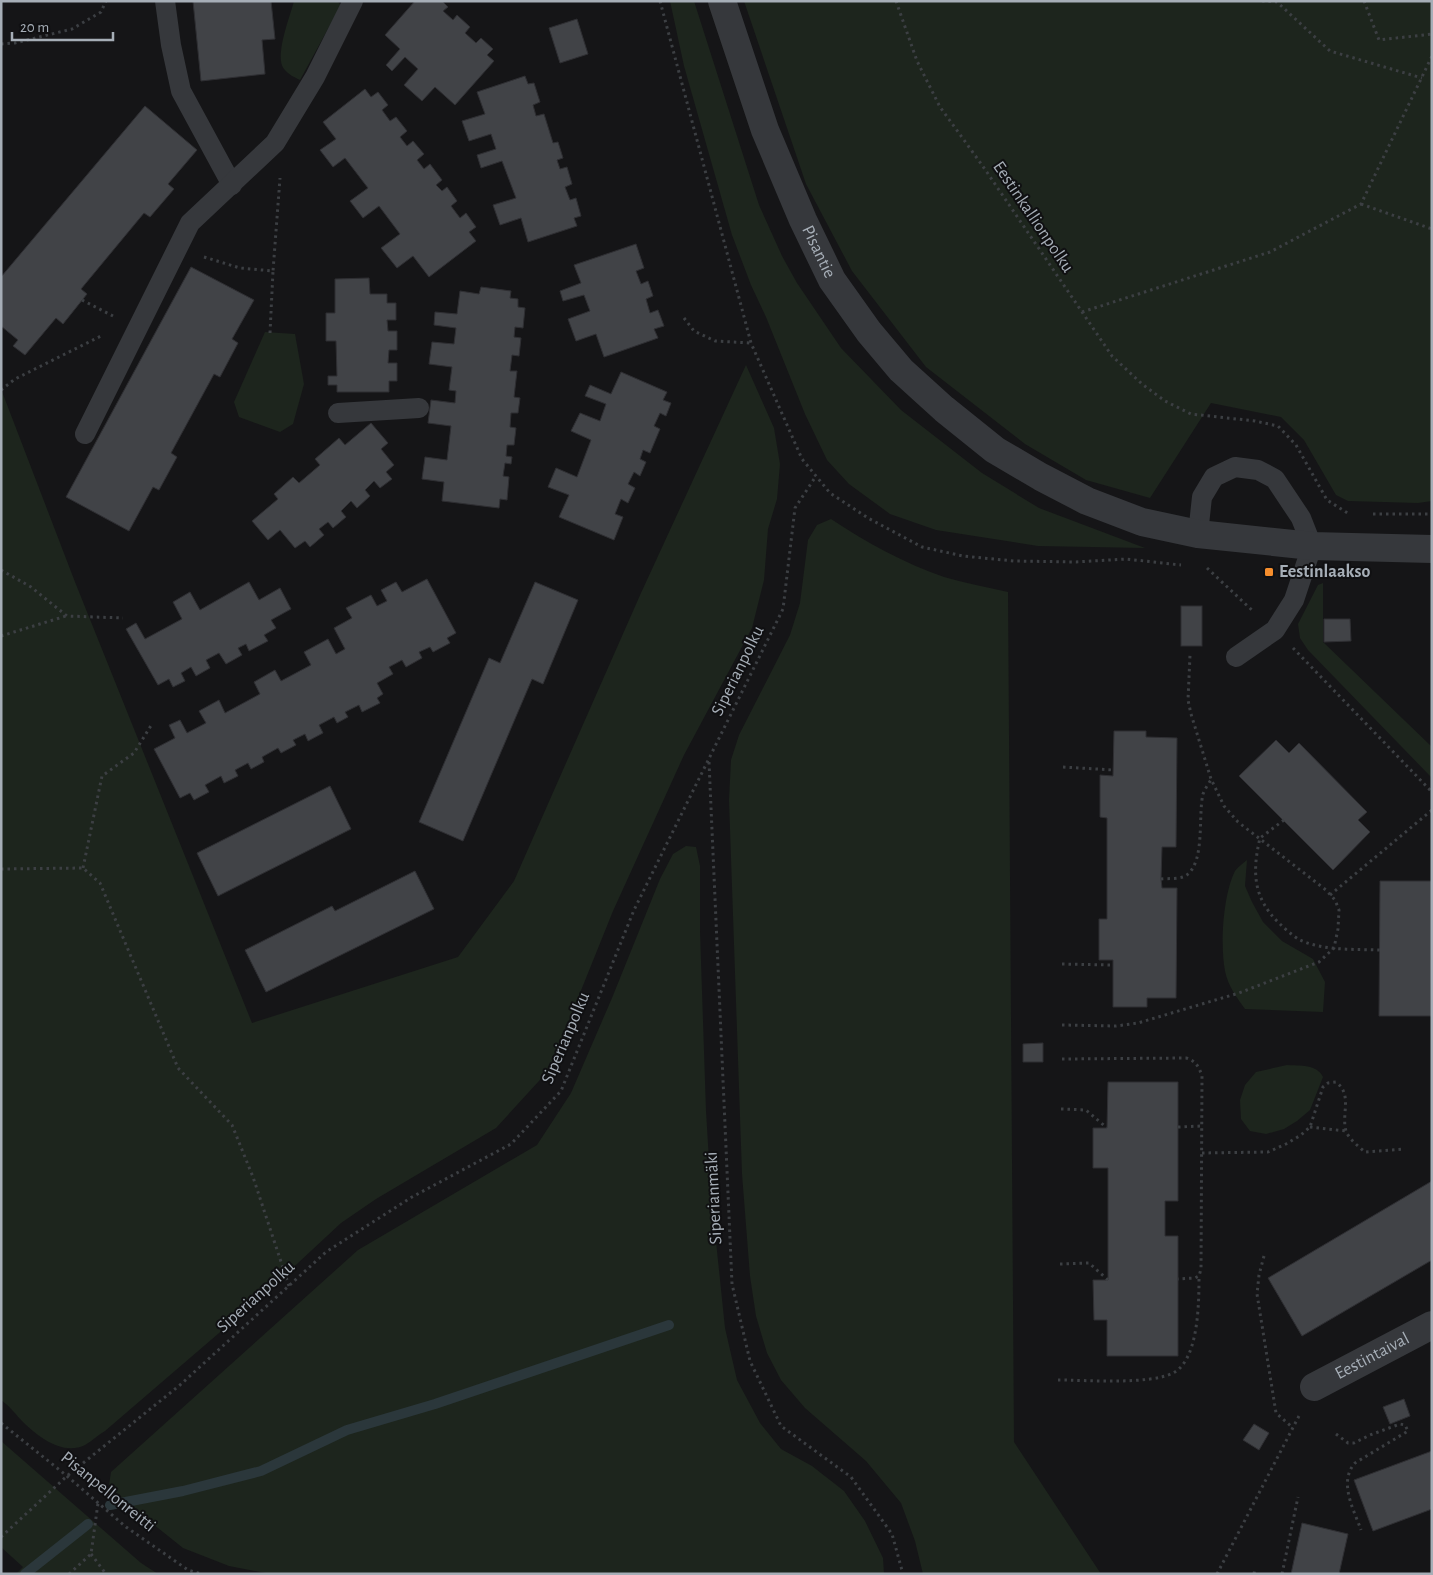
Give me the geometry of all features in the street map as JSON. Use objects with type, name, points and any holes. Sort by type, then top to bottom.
[{"type":"street","name":"Pisantie","points":[[722,1],[765,130],[832,280],[869,332],[901,370],[944,409],[995,450],[1041,477],[1087,501],[1142,522],[1198,534]]},
{"type":"street","points":[[1198,534],[1312,546],[1432,550]]},
{"type":"street","name":"Eestintaival","points":[[1314,1387],[1432,1325]]},
{"type":"lane","points":[[165,1],[170,45],[180,91],[232,185]]},
{"type":"lane","points":[[85,434],[131,326],[190,222],[275,143],[316,77],[353,1]]},
{"type":"lane","points":[[338,413],[419,408]]},
{"type":"lane","points":[[1198,534],[1202,497],[1214,477],[1235,466],[1258,470],[1275,479],[1301,518],[1312,546],[1294,600],[1275,630],[1236,657]]},
{"type":"path","points":[[1,44],[15,43],[72,29],[100,12],[106,1]]},
{"type":"path","name":"Eestinkallionpolku","points":[[896,1],[917,61],[940,107],[982,165],[1112,356],[1142,384],[1165,401],[1191,414],[1255,421],[1278,426],[1296,445],[1327,500],[1348,514],[1357,514]]},
{"type":"path","points":[[1262,1],[1277,2],[1330,51],[1422,78]]},
{"type":"path","points":[[1364,1],[1378,40],[1432,34]]},
{"type":"path","points":[[1082,312],[1270,252],[1361,204],[1432,56]]},
{"type":"path","points":[[270,333],[280,178],[275,143]]},
{"type":"path","points":[[1361,204],[1432,229]]},
{"type":"path","points":[[179,244],[206,258],[240,268],[273,271]]},
{"type":"path","points":[[82,300],[131,326]]},
{"type":"path","points":[[684,318],[694,331],[715,341],[752,343]]},
{"type":"path","points":[[1,390],[15,380],[131,326]]},
{"type":"path","name":"Siperianpolku","points":[[1,1537],[67,1476],[180,1385],[326,1252],[412,1197],[511,1144],[561,1091],[634,910],[784,609],[795,508],[816,476]]},
{"type":"path","points":[[1367,514],[1432,514]]},
{"type":"path","points":[[1207,568],[1275,630],[1432,792]]},
{"type":"path","points":[[1,570],[31,587],[67,616]]},
{"type":"path","points":[[1,636],[67,616],[123,618]]},
{"type":"path","points":[[1062,1024],[1116,1026],[1138,1023],[1239,993],[1319,962],[1334,948],[1339,910],[1335,900],[1238,822],[1224,806],[1211,779],[1191,714],[1188,700],[1190,656]]},
{"type":"path","points":[[83,868],[102,776],[134,752],[152,724]]},
{"type":"path","name":"Siperianmäki","points":[[709,761],[732,1284],[750,1361],[781,1426],[851,1477],[892,1534],[903,1574]]},
{"type":"path","points":[[1063,767],[1113,770]]},
{"type":"path","points":[[1161,878],[1182,878],[1188,875],[1193,867],[1198,852],[1204,791],[1211,779]]},
{"type":"path","points":[[1330,895],[1432,810]]},
{"type":"path","points":[[1284,820],[1260,838],[1255,866],[1256,882],[1261,899],[1270,914],[1300,940],[1334,948],[1380,950]]},
{"type":"path","points":[[1,869],[83,868],[100,883],[178,1068],[232,1125],[253,1177],[289,1286]]},
{"type":"path","points":[[1062,964],[1113,965]]},
{"type":"path","points":[[1058,1380],[1140,1380],[1159,1378],[1174,1373],[1185,1362],[1192,1346],[1197,1324],[1201,1270],[1202,1076],[1198,1066],[1193,1060],[1186,1058],[1062,1059]]},
{"type":"path","points":[[1202,1153],[1268,1152],[1301,1135],[1310,1127],[1323,1088],[1328,1083],[1336,1082],[1342,1087],[1346,1102],[1346,1131],[1353,1141],[1365,1152],[1405,1148]]},
{"type":"path","points":[[1061,1109],[1086,1110],[1108,1128]]},
{"type":"path","points":[[1178,1127],[1202,1126]]},
{"type":"path","points":[[1310,1127],[1346,1131]]},
{"type":"path","points":[[1264,1256],[1259,1275],[1258,1294],[1266,1357],[1276,1413],[1293,1428]]},
{"type":"path","points":[[1060,1264],[1089,1263],[1108,1280]]},
{"type":"path","points":[[1178,1279],[1200,1276]]},
{"type":"path","points":[[1217,1574],[1314,1387]]},
{"type":"path","name":"Pisanpellonreitti","points":[[1,1423],[67,1476],[126,1528],[188,1570],[202,1574]]},
{"type":"path","points":[[1336,1434],[1348,1443],[1354,1443],[1400,1424],[1405,1424],[1408,1431],[1354,1464],[1348,1471],[1346,1481],[1361,1530]]},
{"type":"path","points":[[1282,1574],[1298,1497]]},
{"type":"path","points":[[69,1574],[91,1554],[98,1503]]},
{"type":"path","points":[[91,1554],[106,1574]]},
{"type":"path","points":[[1254,1574],[1255,1568]]},
{"type":"shaded area","points":[[294,1],[337,1],[341,5],[300,80],[284,69],[281,63],[284,36]]},
{"type":"shaded area","points":[[670,1],[694,1],[759,205],[782,256],[797,283],[841,348],[901,410],[982,473],[1039,508],[1145,548],[1038,546],[936,530],[890,514],[849,484],[827,460],[805,414],[732,235],[684,66]]},
{"type":"shaded area","points":[[744,1],[1432,1],[1432,501],[1418,503],[1348,501],[1336,495],[1304,440],[1281,417],[1211,403],[1150,498],[1086,480],[1025,444],[926,367],[852,271],[806,184]]},
{"type":"shaded area","points":[[265,332],[295,334],[304,384],[293,424],[280,432],[239,417],[234,402]]},
{"type":"shaded area","points":[[746,365],[774,428],[780,464],[777,499],[768,529],[764,580],[752,628],[684,755],[613,911],[549,1070],[496,1128],[376,1199],[341,1223],[269,1290],[105,1431],[85,1445],[77,1448],[60,1447],[43,1439],[1,1400],[1,389],[75,582],[252,1023],[458,957],[514,881],[641,593]]},
{"type":"shaded area","points":[[831,519],[886,552],[929,571],[944,577],[1008,592],[1014,1442],[1101,1574],[923,1574],[915,1541],[901,1503],[866,1461],[805,1408],[781,1380],[767,1353],[756,1316],[750,1276],[742,1174],[729,800],[731,760],[739,735],[790,635],[800,603],[808,540],[817,525]]},
{"type":"shaded area","points":[[1323,583],[1323,642],[1432,747],[1432,778],[1308,650],[1300,638],[1298,624],[1318,585]]},
{"type":"shaded area","points":[[686,846],[696,847],[700,866],[700,931],[706,1111],[711,1193],[725,1328],[737,1380],[760,1423],[781,1449],[812,1466],[844,1491],[865,1521],[883,1558],[884,1574],[271,1574],[229,1566],[183,1548],[123,1500],[109,1485],[111,1472],[358,1250],[537,1145],[571,1093],[660,879],[673,854]]},
{"type":"shaded area","points":[[1247,860],[1245,886],[1263,922],[1282,941],[1313,959],[1325,982],[1323,1012],[1245,1009],[1231,987],[1226,976],[1223,948],[1225,906],[1235,871]]},
{"type":"shaded area","points":[[1287,1065],[1312,1068],[1317,1070],[1323,1077],[1310,1110],[1284,1129],[1266,1134],[1250,1131],[1241,1119],[1240,1100],[1245,1085],[1256,1072]]},
{"type":"shaded area","points":[[1,1441],[141,1563],[158,1574],[16,1574],[23,1567],[1,1547]]},
{"type":"building","points":[[193,1],[271,1],[275,39],[262,40],[265,74],[201,81]]},
{"type":"building","points":[[415,1],[442,1],[448,7],[443,11],[453,20],[457,15],[470,27],[465,33],[476,43],[481,38],[493,49],[487,55],[494,61],[455,105],[435,87],[422,101],[404,85],[418,69],[405,57],[392,71],[386,65],[400,49],[385,35]]},
{"type":"building","points":[[577,19],[588,54],[560,63],[549,28]]},
{"type":"building","points":[[525,76],[528,84],[534,83],[540,102],[533,105],[536,116],[544,114],[553,143],[558,142],[563,158],[557,160],[560,169],[567,167],[572,184],[565,187],[570,200],[576,198],[581,216],[574,218],[577,226],[528,242],[521,218],[500,225],[493,205],[516,198],[502,161],[481,168],[477,155],[496,149],[491,134],[469,141],[462,121],[485,114],[477,92]]},
{"type":"building","points":[[365,89],[371,97],[378,92],[388,105],[382,110],[390,121],[396,117],[407,131],[400,137],[407,146],[413,141],[424,154],[417,160],[424,169],[430,164],[442,180],[436,185],[442,191],[447,187],[457,201],[451,206],[460,218],[466,213],[476,227],[469,232],[476,241],[429,277],[413,256],[397,268],[381,248],[400,234],[379,206],[363,218],[350,201],[368,188],[345,158],[333,167],[320,150],[336,139],[323,122]]},
{"type":"building","points":[[145,106],[197,150],[168,184],[174,189],[150,217],[144,213],[81,289],[87,294],[63,324],[56,318],[25,355],[13,346],[18,340],[1,326],[1,277]]},
{"type":"building","points":[[636,244],[644,268],[636,271],[641,284],[648,281],[653,296],[646,299],[650,313],[658,310],[664,326],[654,329],[658,338],[604,357],[596,334],[576,341],[568,319],[590,311],[584,295],[563,301],[560,291],[581,283],[574,265]]},
{"type":"building","points":[[191,267],[254,300],[232,339],[238,343],[220,377],[214,374],[171,453],[177,457],[159,490],[153,487],[129,531],[66,497]]},
{"type":"building","points":[[369,278],[370,294],[387,294],[387,303],[396,303],[396,320],[387,320],[388,331],[397,331],[397,350],[389,350],[388,363],[397,363],[397,381],[389,381],[389,392],[337,392],[337,385],[328,385],[328,376],[337,376],[336,341],[326,341],[326,313],[335,313],[335,279]]},
{"type":"building","points":[[481,287],[511,291],[510,298],[518,299],[518,307],[525,308],[523,328],[515,327],[514,337],[521,338],[519,356],[512,355],[510,371],[517,371],[514,397],[520,398],[518,413],[511,413],[510,427],[516,428],[514,445],[507,445],[506,456],[512,457],[511,464],[505,463],[503,476],[509,477],[507,500],[500,499],[499,508],[442,501],[444,482],[422,479],[425,457],[447,460],[451,426],[428,423],[431,400],[455,403],[456,391],[449,390],[452,367],[429,364],[432,342],[454,344],[456,328],[434,325],[435,312],[457,314],[460,291],[479,294]]},
{"type":"building","points":[[621,372],[667,392],[663,400],[671,403],[666,416],[660,413],[654,426],[660,429],[650,453],[643,450],[640,459],[646,462],[640,476],[634,472],[628,484],[635,488],[628,503],[621,499],[615,514],[623,517],[614,540],[559,517],[569,495],[548,487],[556,468],[577,477],[591,440],[571,431],[580,413],[600,421],[606,404],[585,396],[590,385],[611,394]]},
{"type":"building","points":[[371,423],[388,443],[381,449],[394,465],[386,472],[392,479],[380,488],[374,481],[365,490],[370,496],[357,508],[351,501],[341,511],[346,517],[333,528],[328,522],[319,529],[324,535],[310,547],[305,541],[295,548],[280,530],[268,540],[252,521],[278,499],[274,494],[293,477],[299,483],[320,465],[315,459],[339,438],[345,445]]},
{"type":"building","points":[[427,579],[456,633],[447,638],[450,643],[433,652],[430,647],[419,652],[422,658],[406,667],[402,660],[389,667],[393,674],[377,683],[383,694],[377,698],[380,703],[362,712],[359,705],[345,712],[348,717],[337,723],[334,717],[319,725],[323,733],[308,741],[305,734],[293,740],[296,745],[281,753],[278,748],[262,757],[264,762],[251,769],[248,763],[235,770],[238,776],[224,783],[221,776],[205,785],[209,792],[194,800],[190,793],[180,798],[154,749],[175,738],[169,725],[180,720],[187,733],[206,723],[199,711],[219,700],[225,713],[260,694],[254,682],[275,670],[281,681],[311,665],[304,652],[328,639],[336,654],[345,649],[334,628],[352,618],[346,608],[371,595],[377,606],[387,601],[381,590],[396,582],[402,592]]},
{"type":"building","points":[[249,582],[259,600],[280,588],[291,609],[271,620],[276,628],[264,635],[268,641],[249,651],[246,644],[238,648],[242,655],[226,664],[219,653],[206,660],[210,668],[196,676],[191,667],[181,673],[185,681],[173,687],[169,679],[158,685],[126,629],[136,623],[145,639],[182,619],[173,602],[190,592],[200,610]]},
{"type":"building","points":[[535,582],[578,600],[543,684],[532,679],[463,841],[419,822],[489,658],[500,663]]},
{"type":"building","points":[[1181,606],[1202,606],[1202,646],[1181,646]]},
{"type":"building","points":[[1324,619],[1350,619],[1351,641],[1324,642]]},
{"type":"building","points":[[1114,731],[1146,731],[1146,737],[1177,738],[1176,847],[1162,847],[1161,879],[1162,888],[1177,888],[1176,998],[1147,998],[1147,1007],[1113,1007],[1113,960],[1099,960],[1099,919],[1107,919],[1107,818],[1100,817],[1100,775],[1113,776]]},
{"type":"building","points":[[1276,740],[1289,753],[1299,743],[1367,812],[1358,820],[1370,832],[1333,870],[1239,776]]},
{"type":"building","points":[[330,786],[351,829],[218,896],[197,853]]},
{"type":"building","points":[[415,871],[434,909],[266,992],[245,950],[332,906],[335,911]]},
{"type":"building","points":[[1380,881],[1432,881],[1431,1016],[1379,1016]]},
{"type":"building","points":[[1043,1043],[1043,1062],[1023,1062],[1023,1044]]},
{"type":"building","points":[[1108,1082],[1178,1082],[1178,1201],[1165,1201],[1165,1236],[1178,1236],[1178,1356],[1107,1356],[1107,1320],[1094,1320],[1093,1280],[1108,1280],[1108,1168],[1093,1168],[1093,1128],[1107,1128]]},
{"type":"building","points":[[1432,1181],[1432,1260],[1302,1336],[1268,1278]]},
{"type":"building","points":[[1404,1399],[1410,1416],[1390,1424],[1383,1407]]},
{"type":"building","points":[[1254,1424],[1269,1433],[1259,1450],[1243,1440]]},
{"type":"building","points":[[1432,1451],[1432,1509],[1373,1531],[1354,1480]]},
{"type":"building","points":[[1302,1523],[1348,1534],[1339,1574],[1291,1574]]},
{"type":"waterway","points":[[110,1505],[183,1491],[261,1471],[347,1430],[435,1404],[669,1325]]},
{"type":"waterway","points":[[25,1574],[88,1524]]},
{"type":"place","name":"Eestinlaakso","points":[[1269,572]]}]
